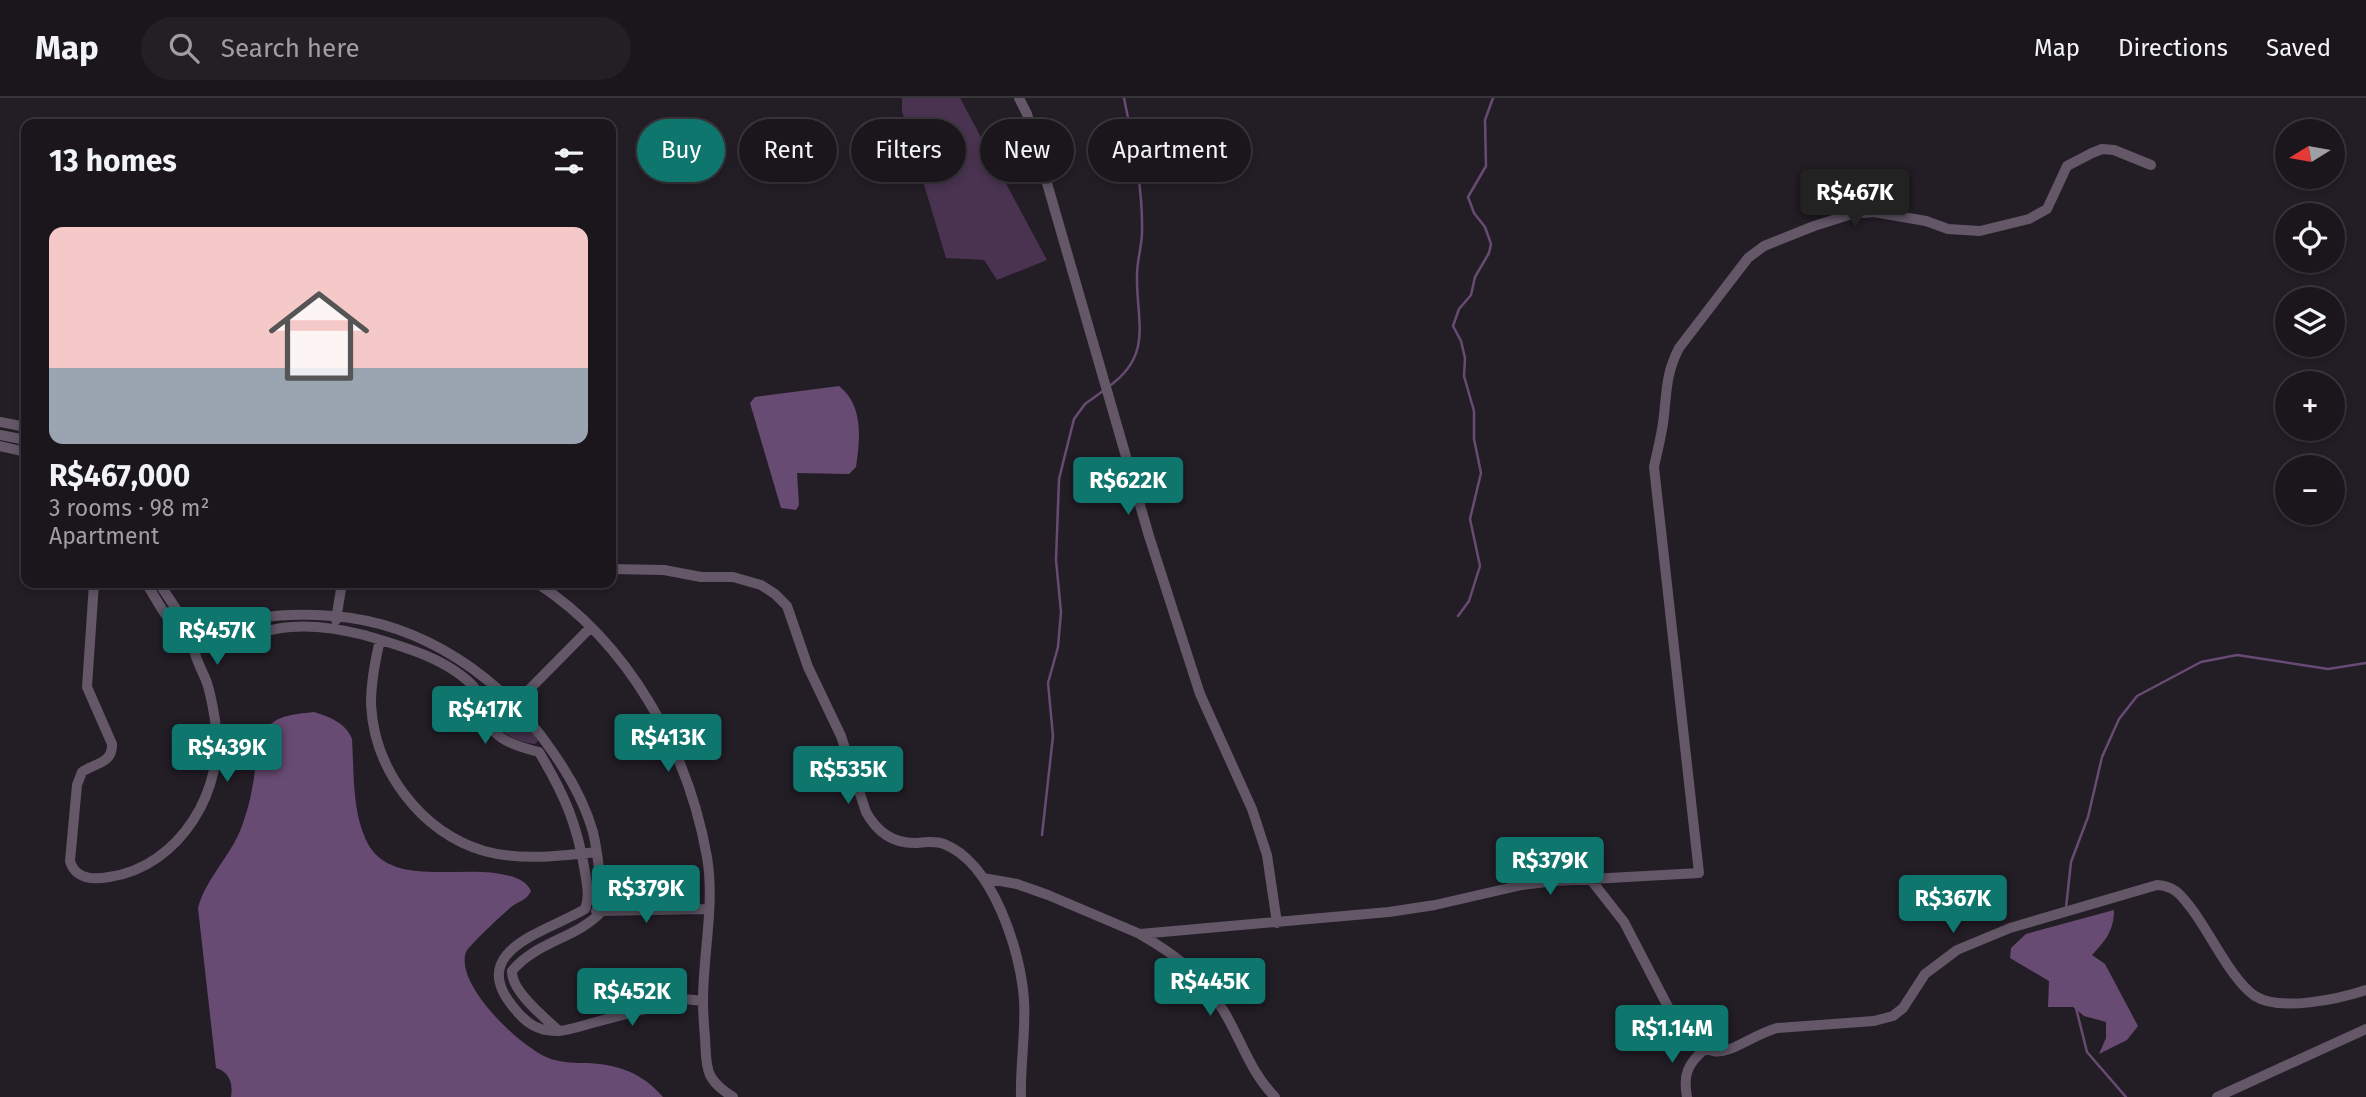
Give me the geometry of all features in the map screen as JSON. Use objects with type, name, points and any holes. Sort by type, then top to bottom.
[{"type":"street","points":[[1019,98],[1027,114],[1037,158],[1149,536],[1200,694],[1252,810],[1267,855],[1277,923]]},
{"type":"street","points":[[1140,934],[1389,912],[1435,905],[1522,885],[1699,873],[1654,467],[1662,428],[1666,383],[1671,363],[1679,348],[1735,273],[1748,258],[1765,246],[1852,214],[1894,214],[1948,229],[1980,231],[2029,219],[2047,209],[2067,166],[2102,149],[2115,150],[2151,165]]},
{"type":"street","points":[[0,422],[21,426]]},
{"type":"street","points":[[0,435],[21,439]]},
{"type":"street","points":[[0,446],[21,451]]},
{"type":"street","points":[[616,569],[664,569],[701,577],[733,577],[761,585],[787,606],[808,667],[841,736],[872,823],[891,839],[902,843],[942,843],[970,862],[983,878],[1004,918],[1018,962],[1024,1001],[1021,1097]]},
{"type":"street","points":[[94,588],[87,687],[112,744],[112,751],[109,758],[79,776],[70,860],[75,871],[100,879],[122,876],[148,866],[171,846],[190,824],[206,797],[218,752],[212,702],[195,636],[162,588]]},
{"type":"street","points":[[149,588],[178,631],[208,642],[292,626],[334,628],[380,640],[432,659],[458,674],[476,689],[480,707],[492,732],[513,745],[543,748],[577,794],[593,831],[602,911]]},
{"type":"street","points":[[334,628],[341,588]]},
{"type":"street","points":[[544,588],[590,628],[633,677],[670,740],[685,775],[708,860],[709,909],[703,1001],[707,1064],[716,1084],[733,1097]]},
{"type":"street","points":[[195,636],[260,617],[337,616],[382,625],[438,646],[485,677],[530,720],[569,806],[582,853],[588,892],[585,909]]},
{"type":"street","points":[[515,704],[590,628]]},
{"type":"street","points":[[380,640],[372,683],[375,731],[385,762],[396,783],[417,811],[449,835],[484,851],[542,857],[596,852]]},
{"type":"street","points":[[476,689],[485,677]]},
{"type":"street","points":[[983,878],[1017,884],[1048,895],[1140,934],[1166,949],[1208,986],[1257,1076],[1275,1097]]},
{"type":"street","points":[[1591,880],[1624,922],[1679,1028],[1704,1050],[1715,1052],[1730,1049],[1777,1028],[1874,1021],[1893,1016],[1903,1008],[1925,974],[1957,950],[2010,928],[2157,885],[2179,892],[2202,922],[2241,983],[2255,996],[2269,1002],[2311,1002],[2366,990]]},
{"type":"street","points":[[703,1001],[684,999],[560,1031],[530,1025],[506,998],[498,976],[503,959],[515,947],[585,909],[709,909]]},
{"type":"street","points":[[560,1031],[525,998],[512,979],[512,971],[541,947],[586,926],[602,911]]},
{"type":"street","points":[[503,959],[515,967]]},
{"type":"street","points":[[2217,1097],[2366,1029]]},
{"type":"street","points":[[1687,1097],[1687,1069],[1693,1059],[1704,1050]]},
{"type":"shaded area","points":[[902,98],[960,98],[980,135],[980,182],[1005,182],[1047,260],[997,280],[984,260],[946,258],[923,182],[966,182],[966,119],[904,119]]},
{"type":"shaded area","points":[[839,386],[853,403],[856,413],[859,445],[856,467],[849,474],[797,473],[799,505],[796,510],[781,508],[750,403],[755,397]]},
{"type":"shaded area","points":[[490,686],[495,688],[536,736],[538,741],[535,744],[514,739],[492,720],[482,691]]},
{"type":"shaded area","points":[[314,712],[342,725],[352,739],[358,816],[366,840],[377,856],[392,865],[410,870],[510,876],[522,881],[531,891],[466,952],[465,966],[470,981],[494,1014],[524,1043],[551,1059],[620,1068],[647,1082],[663,1097],[231,1097],[230,1079],[225,1072],[216,1068],[198,908],[242,826],[263,734],[278,719]]},
{"type":"shaded area","points":[[2114,910],[2108,935],[2092,955],[2105,964],[2138,1026],[2127,1040],[2099,1054],[2106,1038],[2106,1022],[2084,1016],[2073,1007],[2048,1007],[2049,981],[2010,958],[2011,948],[2026,934]]},
{"type":"waterway","points":[[1108,387],[1132,362],[1137,350],[1140,322],[1137,275],[1142,237],[1141,198],[1124,98]]},
{"type":"waterway","points":[[1458,616],[1469,601],[1480,566],[1470,519],[1481,473],[1474,439],[1474,411],[1464,376],[1465,358],[1461,341],[1453,326],[1459,309],[1471,295],[1475,277],[1489,253],[1491,244],[1468,197],[1486,166],[1485,120],[1493,98]]},
{"type":"waterway","points":[[1042,835],[1053,736],[1048,683],[1058,647],[1061,612],[1056,560],[1059,479],[1074,419],[1085,404],[1103,391]]},
{"type":"waterway","points":[[2066,908],[2071,862],[2088,817],[2102,757],[2119,719],[2137,696],[2201,662],[2237,655],[2328,669],[2366,663]]},
{"type":"waterway","points":[[2076,1008],[2087,1052],[2126,1097]]}]
